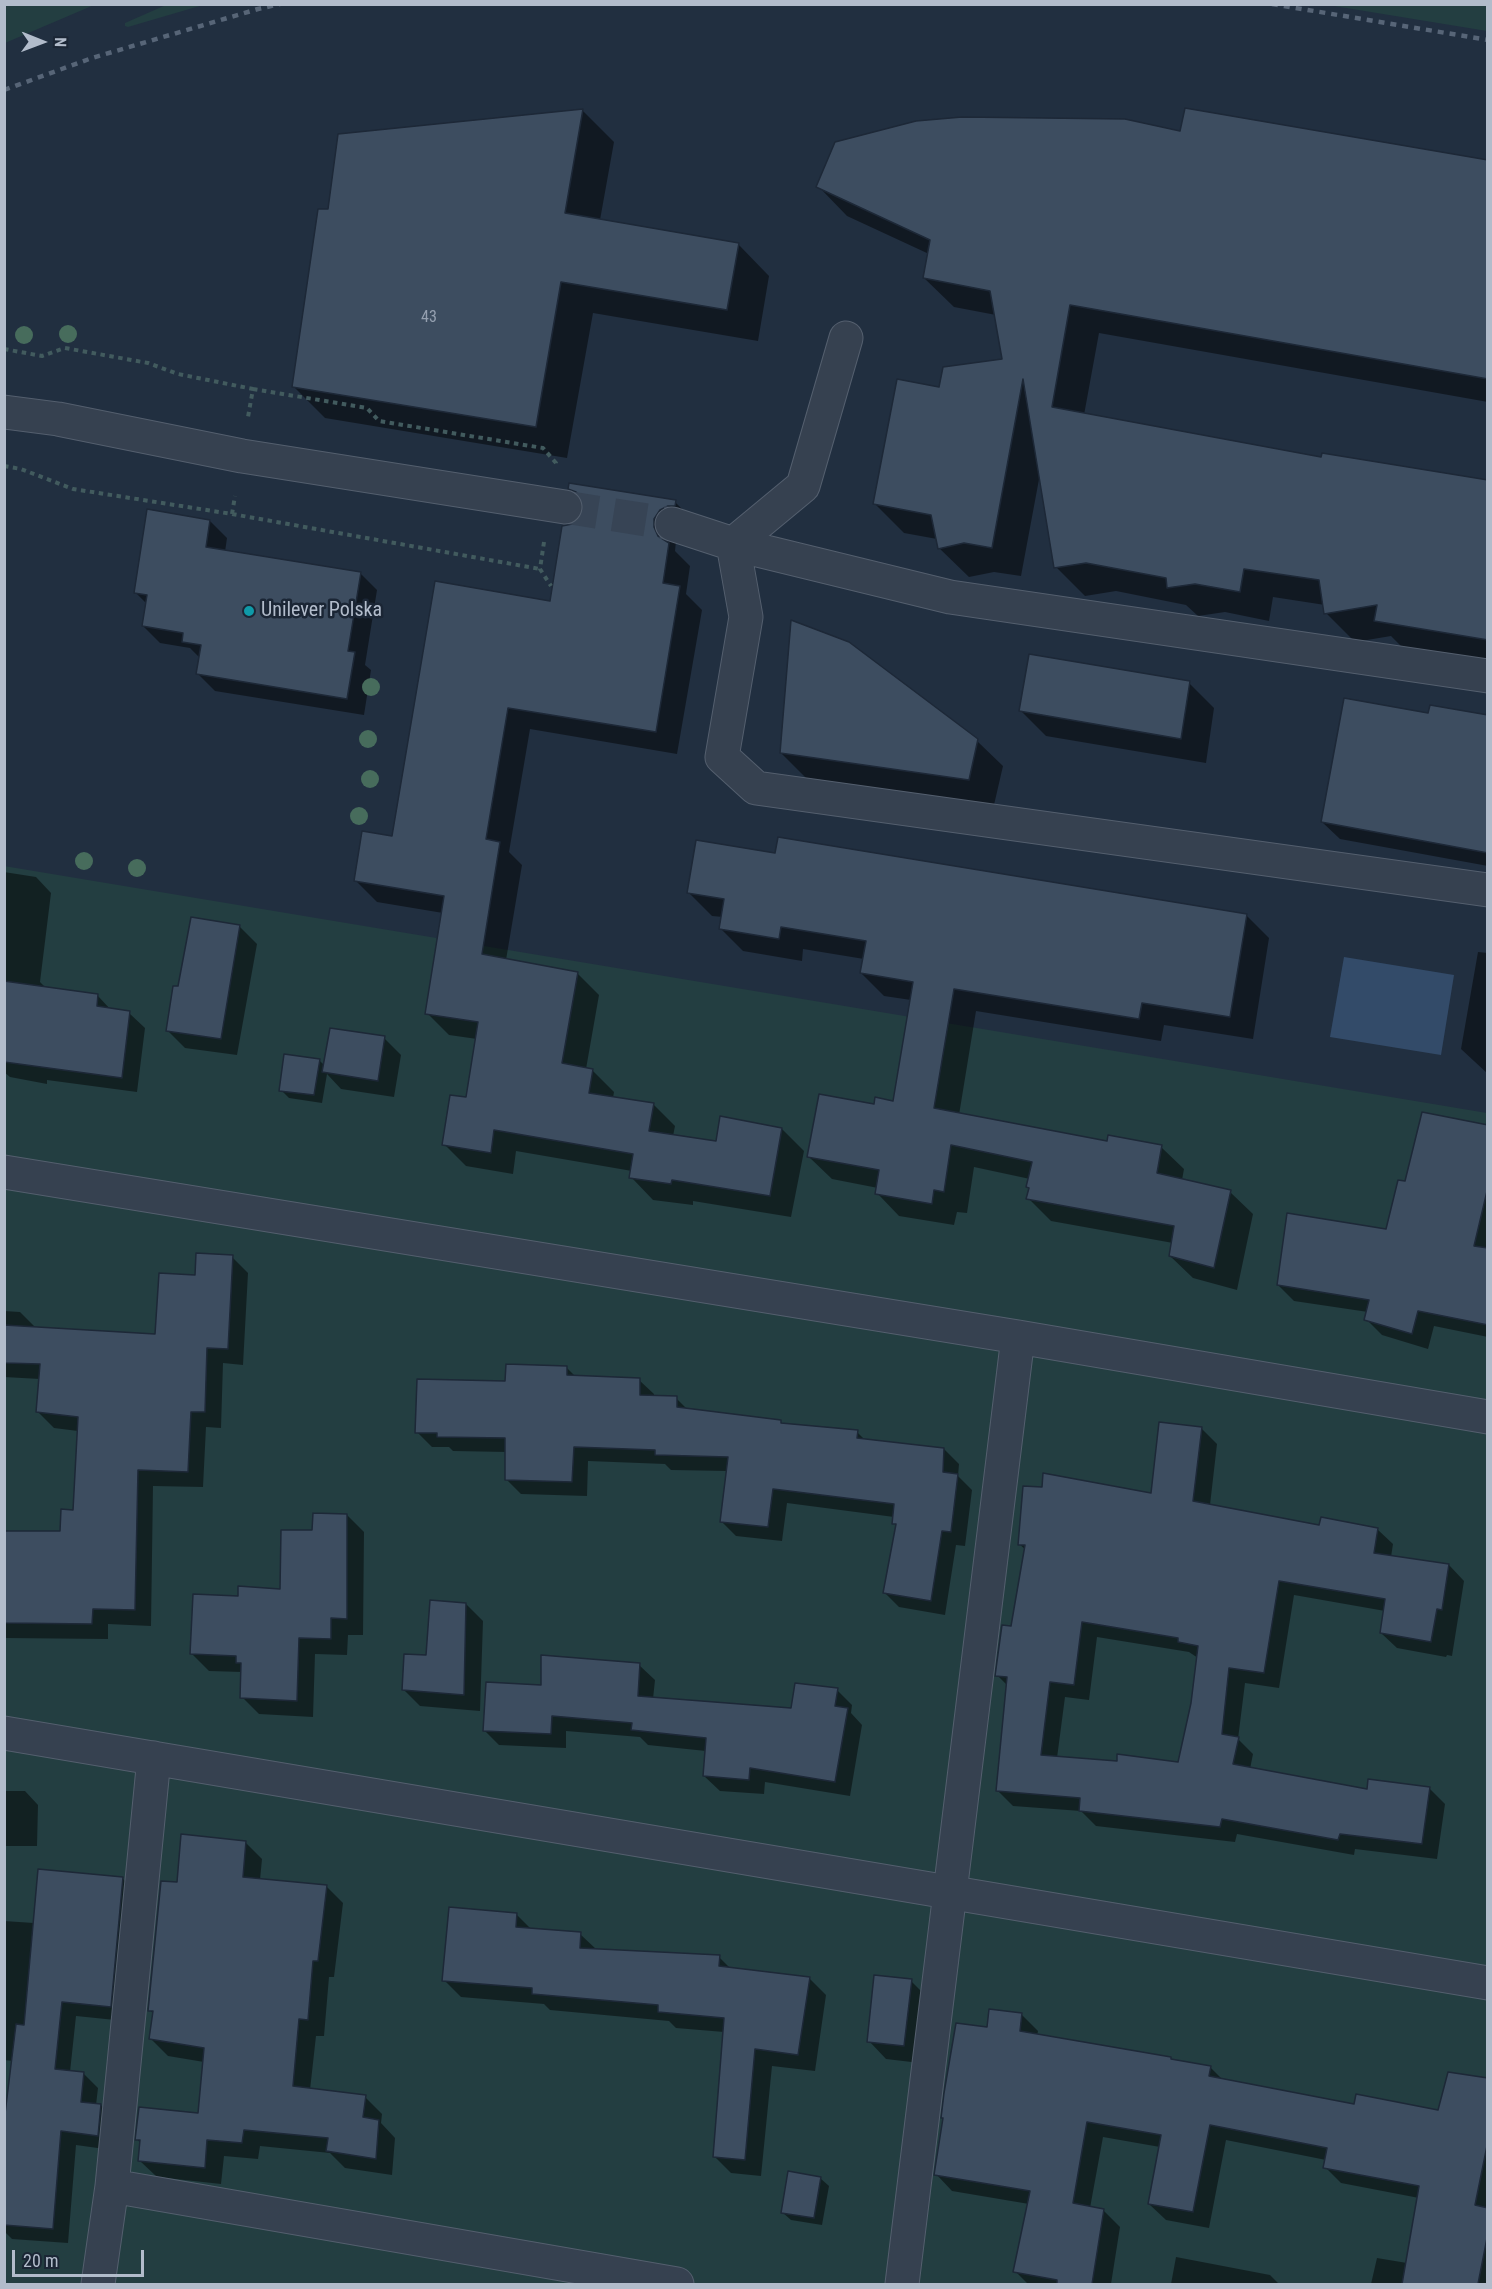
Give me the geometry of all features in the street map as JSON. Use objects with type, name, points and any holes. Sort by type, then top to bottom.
[{"type":"street","points":[[733,544],[803,486],[846,338]]},
{"type":"street","points":[[4,412],[57,419],[242,456],[565,507]]},
{"type":"street","points":[[672,524],[733,544],[950,597],[1488,676]]},
{"type":"street","points":[[733,544],[746,617],[722,757],[756,788],[1488,890]]},
{"type":"street","points":[[4,1172],[1018,1337],[1488,1417]]},
{"type":"street","points":[[902,2284],[948,1892],[1018,1337]]},
{"type":"street","points":[[4,1733],[1488,1983]]},
{"type":"street","points":[[98,2284],[112,2187],[154,1758]]},
{"type":"street","points":[[112,2187],[677,2284]]},
{"type":"path","points":[[4,349],[42,356],[65,348],[148,363],[178,374],[253,389],[232,514]]},
{"type":"path","points":[[4,466],[21,469],[73,489],[232,514],[540,569]]},
{"type":"green space","points":[[5,4],[94,4],[94,5],[5,43]]},
{"type":"green space","points":[[166,5],[203,5],[125,26],[125,23]]},
{"type":"green space","points":[[1328,5],[1487,5],[1487,31]]},
{"type":"green space","points":[[4,866],[1487,1113],[1487,2284],[5,2284]]},
{"type":"water","points":[[1344,957],[1454,975],[1441,1055],[1330,1037]]},
{"type":"building","points":[[1185,108],[1488,160],[1488,379],[1070,305],[1052,407],[1321,457],[1322,453],[1488,480],[1488,640],[1374,621],[1377,605],[1324,614],[1319,580],[1244,569],[1240,592],[1195,584],[1167,588],[1166,578],[1086,563],[1054,568],[1023,379],[992,548],[964,543],[938,549],[931,515],[873,504],[897,379],[939,387],[943,367],[1002,359],[990,291],[923,278],[930,240],[816,187],[835,142],[916,121],[962,117],[1125,119],[1180,131]]},
{"type":"building","points":[[583,109],[565,213],[739,243],[727,310],[561,282],[536,427],[292,387],[318,209],[328,209],[338,134]]},
{"type":"building","points":[[569,483],[676,500],[675,506],[668,506],[660,510],[654,519],[654,527],[658,536],[669,543],[663,583],[680,586],[656,732],[508,708],[486,839],[500,842],[482,954],[578,972],[562,1063],[593,1069],[589,1093],[654,1103],[649,1131],[716,1141],[720,1116],[782,1128],[770,1196],[672,1180],[671,1184],[629,1178],[633,1154],[494,1130],[491,1153],[442,1145],[450,1095],[466,1097],[478,1022],[425,1014],[444,896],[354,881],[362,831],[392,836],[435,581],[550,601],[562,526],[572,524],[580,518],[583,510],[582,500],[576,492],[568,489]]},
{"type":"building","name":"Unilever Polska","points":[[147,509],[210,520],[206,547],[361,572],[348,651],[355,652],[347,699],[196,674],[201,645],[182,642],[183,633],[142,626],[147,595],[134,593]]},
{"type":"building","points":[[791,620],[849,642],[978,739],[969,780],[780,753]]},
{"type":"building","points":[[1029,654],[1190,681],[1181,739],[1019,711]]},
{"type":"building","points":[[1344,698],[1428,713],[1430,705],[1488,715],[1488,853],[1321,822]]},
{"type":"building","points":[[778,837],[1247,914],[1230,1017],[1142,1003],[1139,1019],[954,989],[934,1108],[1107,1141],[1108,1135],[1162,1145],[1157,1173],[1231,1190],[1214,1268],[1169,1256],[1174,1226],[1026,1199],[1029,1188],[1026,1187],[1032,1162],[951,1145],[944,1192],[934,1190],[932,1204],[875,1194],[879,1170],[807,1157],[819,1094],[874,1104],[875,1097],[893,1101],[913,982],[860,973],[866,941],[781,927],[779,939],[719,929],[724,899],[687,893],[696,840],[775,853]]},
{"type":"building","points":[[191,917],[240,925],[221,1039],[166,1031],[173,986],[178,986]]},
{"type":"building","points":[[4,981],[98,994],[97,1006],[130,1011],[122,1078],[4,1062]]},
{"type":"building","points":[[330,1028],[385,1036],[378,1081],[322,1072]]},
{"type":"building","points":[[284,1054],[320,1059],[314,1095],[279,1091]]},
{"type":"building","points":[[1422,1112],[1488,1125],[1488,1187],[1474,1246],[1488,1248],[1488,1325],[1418,1311],[1412,1334],[1364,1320],[1369,1300],[1277,1285],[1287,1213],[1386,1229],[1398,1180],[1405,1181]]},
{"type":"building","points":[[196,1253],[233,1255],[228,1349],[207,1348],[205,1412],[191,1412],[188,1472],[138,1470],[135,1610],[93,1609],[92,1624],[4,1623],[4,1531],[60,1531],[61,1509],[73,1510],[78,1417],[36,1412],[40,1364],[4,1363],[4,1325],[155,1334],[159,1273],[195,1275]]},
{"type":"building","points":[[506,1364],[567,1366],[567,1375],[640,1378],[640,1395],[677,1396],[677,1407],[781,1420],[781,1423],[858,1430],[857,1438],[944,1448],[943,1472],[958,1474],[951,1532],[942,1531],[931,1601],[883,1593],[896,1524],[892,1524],[894,1504],[773,1489],[768,1527],[720,1522],[728,1457],[655,1455],[655,1450],[574,1447],[572,1482],[505,1480],[505,1438],[437,1437],[437,1433],[415,1433],[417,1379],[505,1381]]},
{"type":"building","points":[[1159,1422],[1202,1427],[1193,1501],[1319,1525],[1321,1517],[1378,1528],[1374,1553],[1449,1564],[1442,1610],[1437,1609],[1431,1642],[1380,1633],[1385,1599],[1279,1581],[1264,1673],[1229,1668],[1222,1734],[1239,1737],[1233,1764],[1367,1789],[1368,1779],[1430,1787],[1422,1844],[1340,1834],[1338,1840],[1222,1819],[1220,1827],[1079,1811],[1080,1798],[996,1791],[1007,1677],[995,1676],[1002,1625],[1011,1626],[1025,1545],[1018,1545],[1023,1486],[1042,1487],[1043,1473],[1151,1493]],"holes":[[[1082,1622],[1178,1638],[1178,1642],[1198,1646],[1191,1703],[1178,1762],[1117,1754],[1117,1761],[1041,1755],[1050,1682],[1074,1685]]]},
{"type":"building","points":[[313,1513],[347,1514],[347,1619],[331,1618],[331,1639],[299,1638],[297,1701],[240,1698],[241,1663],[236,1663],[236,1656],[190,1654],[193,1594],[238,1596],[238,1586],[280,1589],[281,1530],[312,1530]]},
{"type":"building","points":[[430,1600],[466,1603],[464,1695],[402,1690],[404,1654],[426,1655]]},
{"type":"building","points":[[541,1655],[640,1663],[638,1696],[791,1708],[795,1683],[838,1688],[835,1706],[848,1708],[835,1782],[750,1768],[749,1780],[703,1776],[706,1738],[631,1730],[632,1723],[552,1716],[551,1734],[483,1731],[486,1682],[541,1685]]},
{"type":"building","points":[[181,1834],[246,1841],[243,1877],[327,1885],[318,1961],[313,1961],[308,2020],[299,2019],[293,2086],[366,2095],[363,2117],[379,2120],[376,2159],[326,2151],[328,2138],[244,2130],[242,2143],[207,2140],[205,2168],[138,2161],[140,2140],[135,2140],[139,2107],[198,2113],[204,2048],[149,2039],[153,2011],[148,2011],[161,1881],[177,1882]]},
{"type":"building","points":[[38,1869],[123,1877],[111,2007],[62,2002],[55,2069],[84,2072],[81,2102],[101,2104],[98,2136],[61,2131],[53,2229],[4,2225],[4,2122],[16,2024],[24,2025]]},
{"type":"building","points":[[449,1907],[517,1913],[516,1927],[581,1932],[580,1948],[720,1955],[719,1966],[810,1977],[798,2055],[755,2049],[745,2160],[713,2157],[724,2018],[658,2012],[658,2005],[532,1994],[532,1988],[442,1981]]},
{"type":"building","points":[[874,1975],[912,1979],[904,2046],[867,2042]]},
{"type":"building","points":[[989,2009],[1022,2013],[1020,2031],[1171,2057],[1171,2059],[1211,2066],[1209,2076],[1354,2104],[1356,2094],[1438,2110],[1448,2072],[1488,2078],[1488,2141],[1475,2205],[1488,2208],[1488,2233],[1478,2284],[1402,2284],[1419,2186],[1323,2168],[1327,2148],[1210,2125],[1193,2212],[1148,2204],[1161,2135],[1087,2122],[1073,2203],[1104,2209],[1092,2284],[1057,2284],[1057,2280],[1013,2272],[1030,2191],[934,2175],[943,2118],[941,2118],[944,2093],[956,2023],[987,2027]]},
{"type":"building","points":[[788,2171],[821,2177],[814,2218],[781,2213]]},
{"type":"tunnel","points":[[565,507],[672,524]]},
{"type":"railway","points":[[4,90],[92,58],[280,4]]},
{"type":"railway","points":[[1272,4],[1488,40]]},
{"type":"place","name":"Unilever Polska","points":[[249,611]]}]
